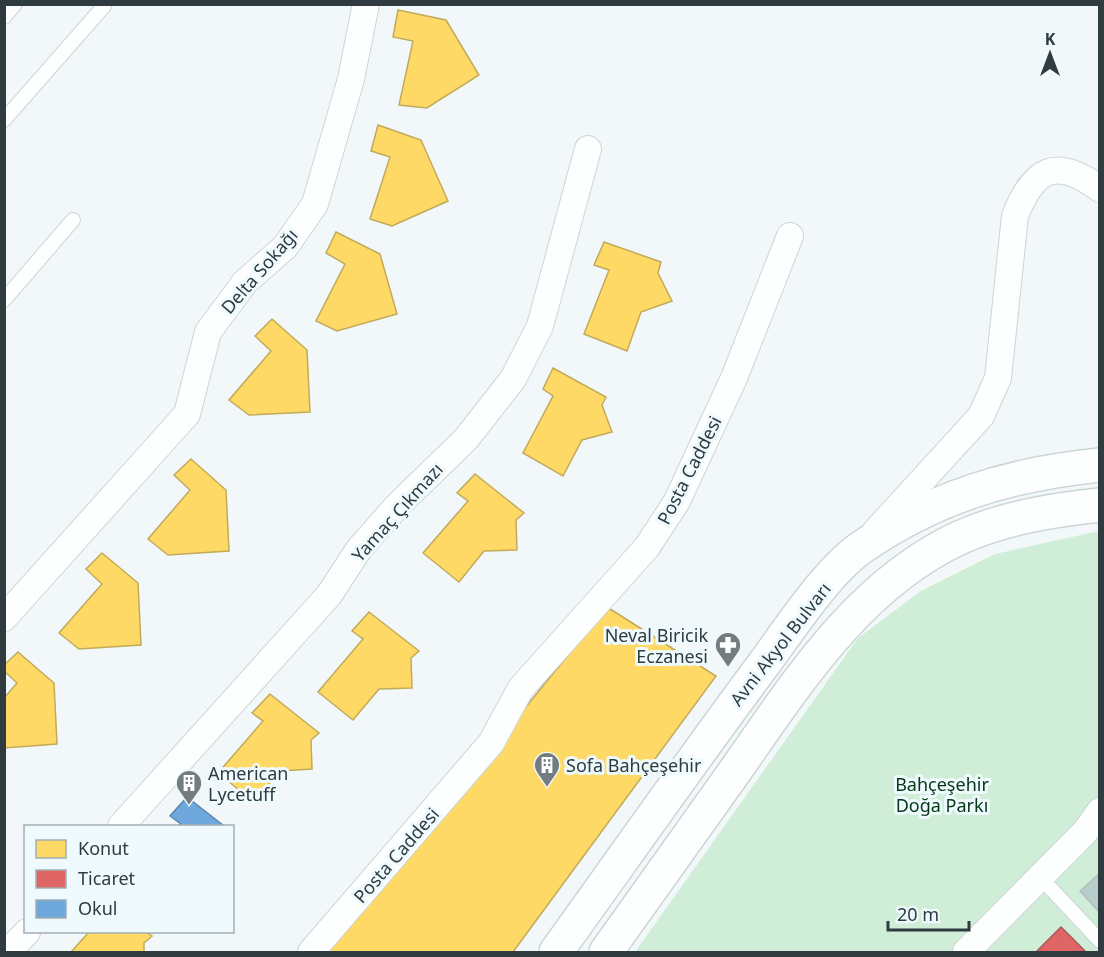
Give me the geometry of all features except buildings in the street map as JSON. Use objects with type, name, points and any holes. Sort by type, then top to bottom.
[{"type":"main road","name":"Avni Akyol Bulvarı","points":[[556,952],[818,591],[861,548],[932,508],[994,482],[1087,466]]},
{"type":"main road","name":"Avni Akyol Bulvarı","points":[[606,952],[818,653],[878,593],[928,555],[968,534],[1030,515],[1096,506]]},
{"type":"street","name":"Delta Sokağı","points":[[4,618],[187,414],[208,332],[246,282],[285,247],[315,204],[351,79],[366,4]]},
{"type":"street","name":"Yamaç Çıkmazı","points":[[122,825],[329,595],[359,549],[398,505],[466,439],[513,379],[540,326],[588,149]]},
{"type":"street","points":[[861,548],[981,416],[990,398],[998,378],[1015,216],[1025,191],[1036,176],[1057,171],[1090,182]]},
{"type":"street","name":"Posta Caddesi","points":[[311,952],[491,743],[521,688],[647,547],[677,501],[730,388],[790,236]]},
{"type":"street","points":[[966,952],[1085,832],[1100,811]]},
{"type":"street","points":[[8,952],[26,933]]},
{"type":"lane","points":[[4,17],[15,4]]},
{"type":"lane","points":[[4,120],[104,6]]},
{"type":"lane","points":[[4,300],[73,220]]},
{"type":"lane","points":[[1041,878],[1100,941]]},
{"type":"green space","name":"Bahçeşehir Doğa Parkı","points":[[1099,531],[1099,952],[635,952],[858,638],[921,591],[995,554]]},
{"type":"place","name":"Neval Biricik Eczanesi","points":[[728,668]]},
{"type":"place","name":"Sofa Bahçeşehir","points":[[547,788]]},
{"type":"place","name":"American Lycetuff","points":[[189,806]]}]
